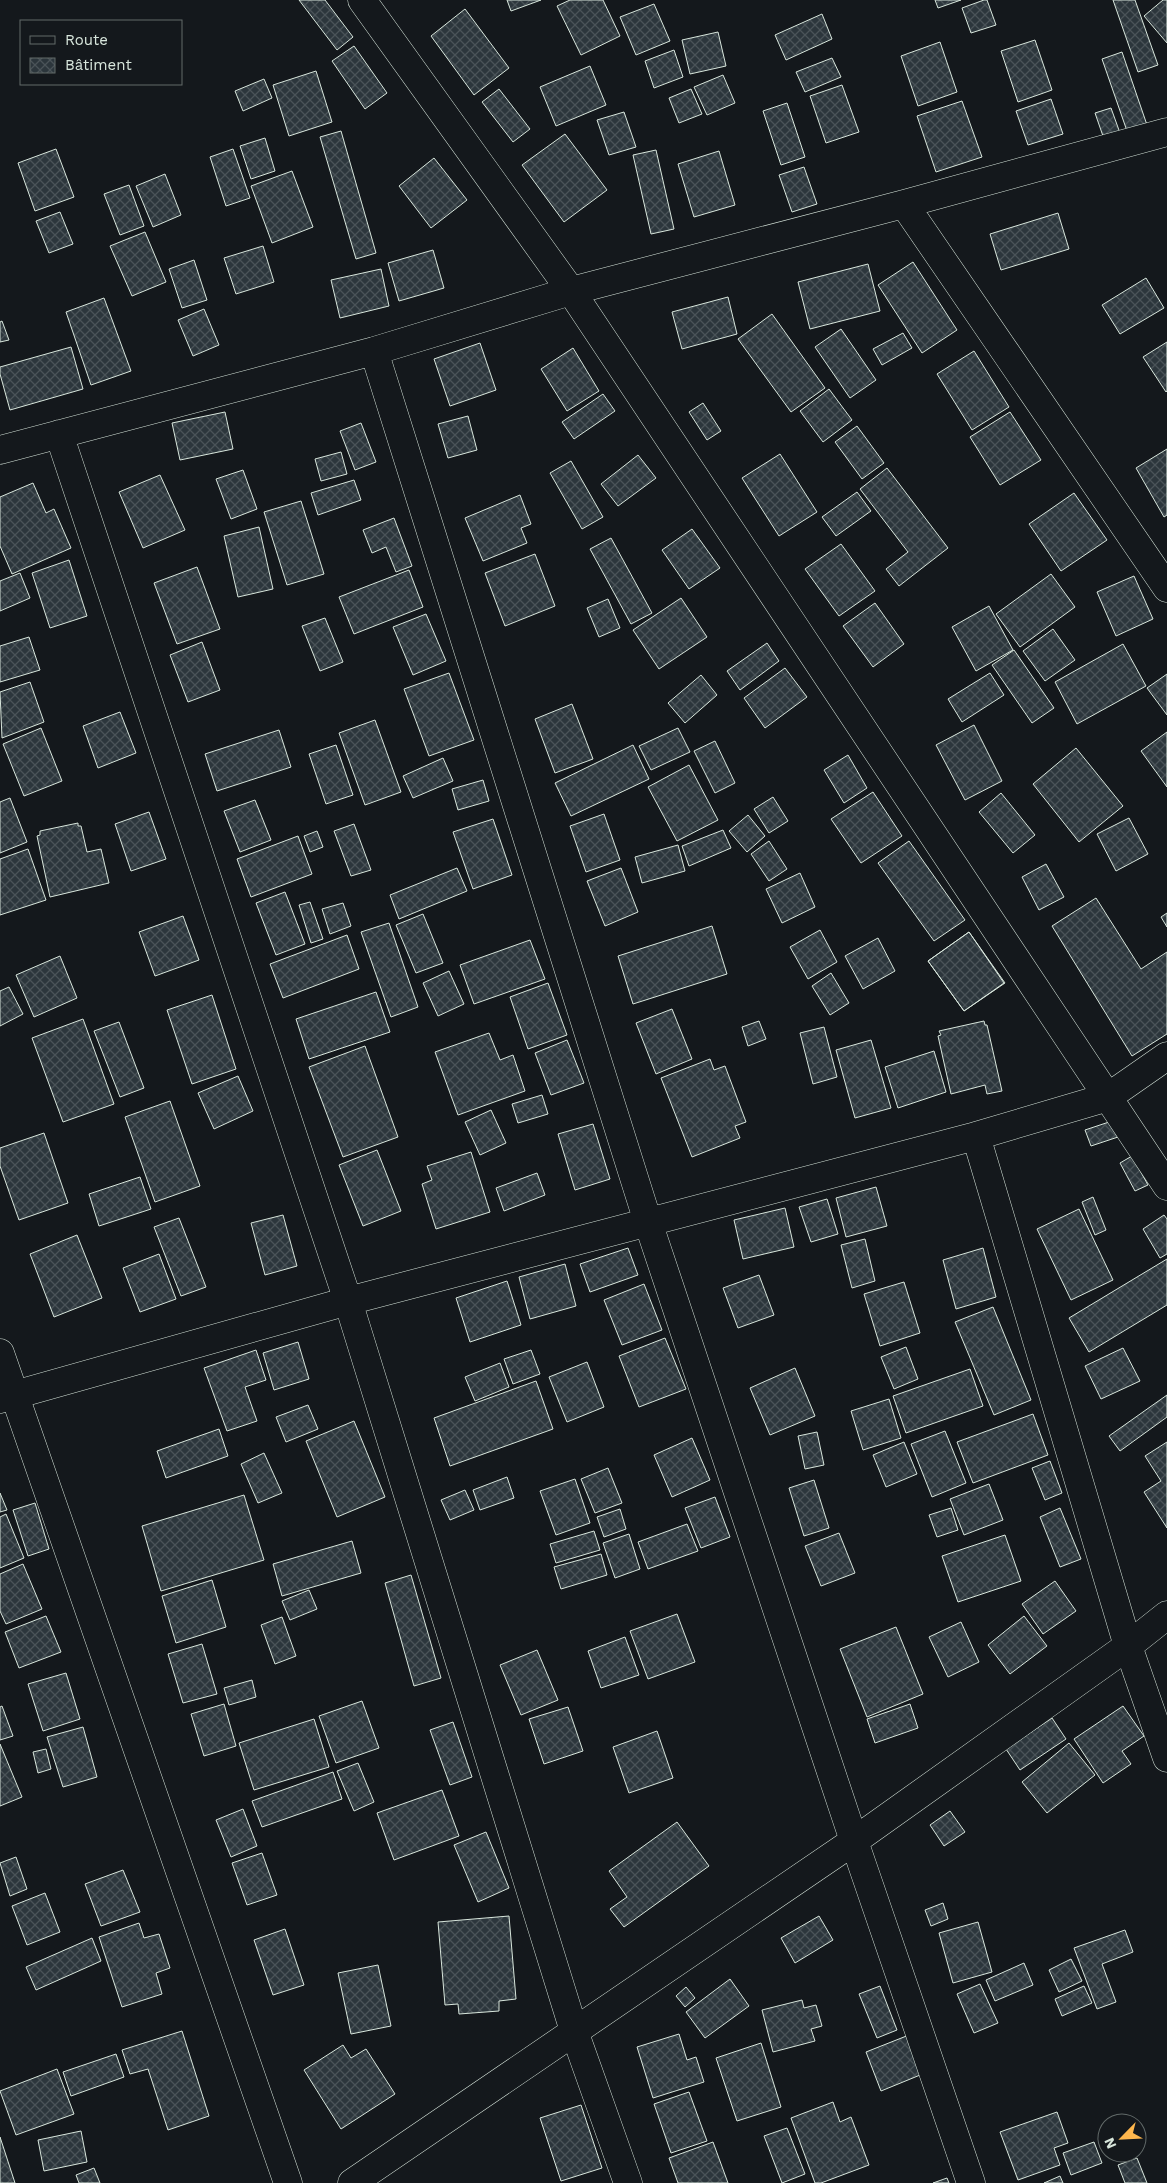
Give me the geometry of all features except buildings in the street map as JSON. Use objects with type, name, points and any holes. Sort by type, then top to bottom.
[{"type":"street","points":[[362,0],[571,291],[1167,1186]]},
{"type":"street","points":[[0,450],[374,351],[571,291],[904,204],[1167,132]]},
{"type":"street","points":[[904,204],[1167,588]]},
{"type":"street","points":[[374,351],[648,1222],[854,1841],[971,2183]]},
{"type":"street","points":[[59,434],[348,1301],[574,2031],[628,2183]]},
{"type":"street","points":[[7,1397],[348,1301],[976,1136],[1108,1097],[1167,1056]]},
{"type":"street","points":[[976,1136],[1128,1646],[1167,1758]]},
{"type":"street","points":[[0,1353],[7,1397],[288,2183]]},
{"type":"street","points":[[352,2183],[854,1841],[1128,1646],[1167,1615]]}]
